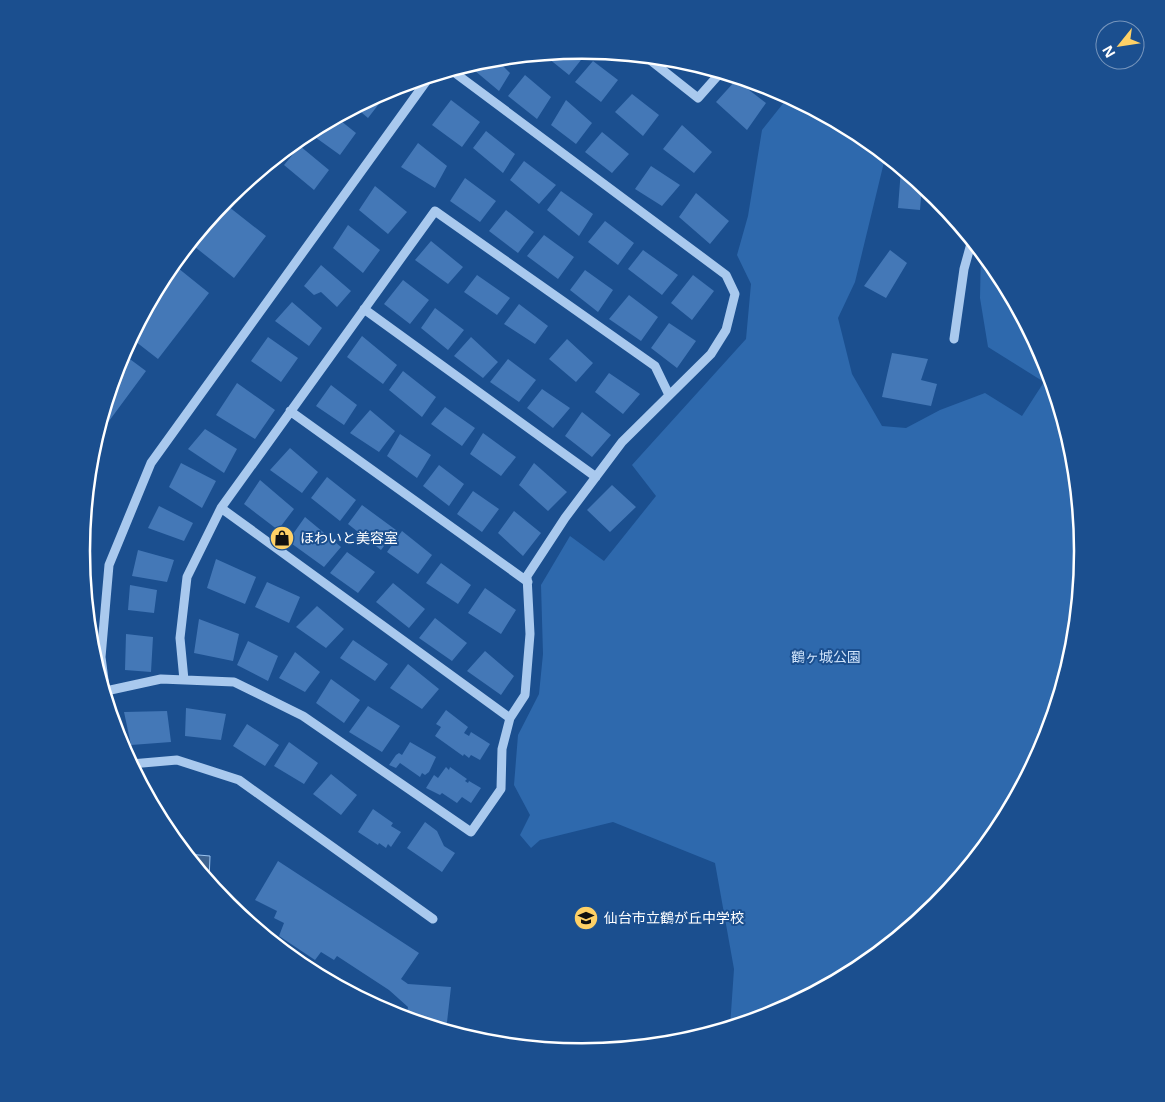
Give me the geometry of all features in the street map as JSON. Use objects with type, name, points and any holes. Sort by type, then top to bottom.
[{"type":"street","points":[[656,64],[698,98],[716,78]]},
{"type":"street","points":[[111,690],[162,680],[234,682],[303,716],[471,832],[501,789],[502,749],[510,718],[525,695],[530,634],[527,576],[622,442],[711,354],[726,330],[734,294],[726,275],[459,75]]},
{"type":"street","points":[[101,653],[109,565],[151,463],[423,85]]},
{"type":"street","points":[[184,680],[180,638],[187,577],[220,508],[435,211],[655,366],[669,395]]},
{"type":"street","points":[[954,339],[964,269],[970,247]]},
{"type":"street","points":[[364,309],[596,477]]},
{"type":"street","points":[[290,411],[528,582]]},
{"type":"street","points":[[220,508],[510,718]]},
{"type":"street","points":[[139,763],[177,760],[239,780],[433,919]]},
{"type":"green space","name":"鶴ヶ城公園","points":[[784,102],[829,125],[884,162],[855,282],[838,318],[852,374],[882,426],[906,428],[940,410],[985,393],[1022,416],[1044,382],[988,347],[980,298],[981,262],[992,278],[1024,333],[1049,393],[1058,424],[1071,487],[1075,551],[1074,583],[1065,647],[1049,709],[1024,769],[1009,797],[973,851],[931,899],[882,942],[829,977],[800,992],[771,1006],[730,1020],[734,969],[715,863],[613,822],[540,840],[531,848],[520,835],[530,815],[514,785],[518,735],[539,694],[543,654],[541,585],[570,536],[604,561],[656,496],[632,465],[746,339],[751,284],[737,255],[748,216],[762,130]]},
{"type":"shaded area","points":[[195,855],[210,856],[209,873]]},
{"type":"building","points":[[582,59],[569,75],[550,60]]},
{"type":"building","points":[[593,61],[618,80],[601,102],[575,82]]},
{"type":"building","points":[[502,65],[510,73],[499,91],[475,71]]},
{"type":"building","points":[[525,75],[551,97],[537,119],[508,96]]},
{"type":"building","points":[[733,83],[744,86],[766,103],[747,130],[716,102]]},
{"type":"building","points":[[632,94],[659,115],[643,136],[615,112]]},
{"type":"building","points":[[451,100],[480,122],[462,147],[432,125]]},
{"type":"building","points":[[566,100],[592,123],[576,144],[551,125]]},
{"type":"building","points":[[380,103],[368,118],[361,112]]},
{"type":"building","points":[[342,122],[356,133],[340,155],[316,138]]},
{"type":"building","points":[[682,125],[712,152],[694,173],[663,149]]},
{"type":"building","points":[[486,131],[515,154],[503,173],[473,148]]},
{"type":"building","points":[[602,132],[629,154],[612,173],[585,152]]},
{"type":"building","points":[[418,143],[447,166],[435,188],[401,167]]},
{"type":"building","points":[[301,147],[329,170],[314,190],[284,165]]},
{"type":"building","points":[[524,161],[556,185],[539,204],[510,180]]},
{"type":"building","points":[[651,166],[680,185],[662,206],[635,189]]},
{"type":"building","points":[[900,176],[921,194],[920,210],[898,208]]},
{"type":"building","points":[[465,178],[496,201],[480,222],[450,201]]},
{"type":"building","points":[[375,186],[407,212],[388,234],[359,210]]},
{"type":"building","points":[[561,191],[593,214],[579,236],[547,210]]},
{"type":"building","points":[[696,193],[729,221],[710,244],[679,217]]},
{"type":"building","points":[[230,207],[266,236],[234,278],[195,247]]},
{"type":"building","points":[[506,210],[534,232],[518,253],[489,231]]},
{"type":"building","points":[[605,221],[634,243],[618,265],[588,242]]},
{"type":"building","points":[[348,225],[380,250],[363,273],[333,248]]},
{"type":"building","points":[[544,235],[574,257],[558,279],[527,256]]},
{"type":"building","points":[[431,241],[463,267],[448,284],[415,260]]},
{"type":"building","points":[[643,250],[678,275],[662,295],[628,269]]},
{"type":"building","points":[[890,250],[907,263],[886,298],[864,286]]},
{"type":"building","points":[[321,265],[351,291],[337,307],[321,292],[314,295],[304,286]]},
{"type":"building","points":[[179,269],[209,293],[158,359],[137,343],[156,305]]},
{"type":"building","points":[[585,270],[613,290],[598,312],[570,290]]},
{"type":"building","points":[[477,275],[510,298],[497,315],[464,292]]},
{"type":"building","points":[[693,275],[714,291],[692,320],[671,303]]},
{"type":"building","points":[[403,280],[429,300],[410,324],[384,304]]},
{"type":"building","points":[[629,295],[658,317],[641,341],[609,319]]},
{"type":"building","points":[[292,302],[322,328],[309,346],[275,321]]},
{"type":"building","points":[[519,304],[548,326],[535,344],[504,324]]},
{"type":"building","points":[[435,308],[464,330],[448,350],[421,328]]},
{"type":"building","points":[[669,323],[696,341],[677,368],[651,348]]},
{"type":"building","points":[[362,336],[397,365],[383,384],[347,357]]},
{"type":"building","points":[[268,337],[298,358],[281,382],[251,361]]},
{"type":"building","points":[[471,337],[498,362],[483,378],[454,356]]},
{"type":"building","points":[[567,339],[593,363],[576,382],[549,359]]},
{"type":"building","points":[[892,353],[928,359],[921,380],[937,384],[931,406],[882,397]]},
{"type":"building","points":[[130,359],[146,371],[107,424],[116,393]]},
{"type":"building","points":[[508,359],[536,380],[519,402],[490,382]]},
{"type":"building","points":[[403,371],[436,397],[422,417],[389,390]]},
{"type":"building","points":[[609,373],[640,394],[623,414],[595,392]]},
{"type":"building","points":[[237,383],[275,410],[255,439],[216,415]]},
{"type":"building","points":[[331,385],[357,405],[344,425],[316,406]]},
{"type":"building","points":[[542,389],[570,408],[553,428],[527,408]]},
{"type":"building","points":[[445,407],[475,428],[462,446],[431,424]]},
{"type":"building","points":[[370,410],[395,431],[379,452],[350,433]]},
{"type":"building","points":[[582,412],[611,435],[592,457],[565,436]]},
{"type":"building","points":[[205,429],[237,449],[224,473],[188,449]]},
{"type":"building","points":[[483,433],[516,457],[501,476],[470,454]]},
{"type":"building","points":[[400,434],[431,455],[417,478],[387,456]]},
{"type":"building","points":[[290,448],[318,472],[302,493],[270,470]]},
{"type":"building","points":[[181,463],[216,481],[202,508],[169,487]]},
{"type":"building","points":[[534,463],[567,492],[548,511],[519,485]]},
{"type":"building","points":[[439,465],[464,484],[449,506],[423,486]]},
{"type":"building","points":[[327,477],[356,500],[340,521],[311,498]]},
{"type":"building","points":[[260,480],[294,509],[278,530],[244,504]]},
{"type":"building","points":[[612,485],[636,507],[610,532],[587,510]]},
{"type":"building","points":[[473,491],[499,509],[482,532],[457,514]]},
{"type":"building","points":[[362,505],[396,530],[381,550],[348,524]]},
{"type":"building","points":[[159,506],[193,523],[184,541],[148,528]]},
{"type":"building","points":[[514,511],[541,533],[523,556],[498,533]]},
{"type":"building","points":[[305,517],[341,547],[324,567],[288,541]]},
{"type":"building","points":[[402,531],[432,555],[418,574],[387,552]]},
{"type":"building","points":[[138,550],[174,560],[167,582],[132,576]]},
{"type":"building","points":[[347,552],[375,572],[358,593],[330,573]]},
{"type":"building","points":[[216,559],[256,577],[245,604],[207,588]]},
{"type":"building","points":[[441,563],[471,585],[458,604],[426,583]]},
{"type":"building","points":[[267,582],[300,597],[289,623],[255,607]]},
{"type":"building","points":[[393,583],[425,609],[409,628],[376,602]]},
{"type":"building","points":[[130,585],[157,590],[154,613],[128,610]]},
{"type":"building","points":[[485,588],[516,610],[501,634],[468,613]]},
{"type":"building","points":[[317,606],[344,629],[326,648],[296,627]]},
{"type":"building","points":[[435,618],[467,643],[452,661],[419,638]]},
{"type":"building","points":[[199,619],[239,634],[233,661],[194,653]]},
{"type":"building","points":[[126,634],[153,637],[151,672],[125,670]]},
{"type":"building","points":[[353,640],[388,664],[375,681],[340,658]]},
{"type":"building","points":[[248,641],[278,656],[268,681],[237,665]]},
{"type":"building","points":[[485,651],[514,676],[501,695],[467,671]]},
{"type":"building","points":[[295,652],[320,672],[305,692],[279,678]]},
{"type":"building","points":[[408,664],[439,689],[422,709],[390,688]]},
{"type":"building","points":[[331,679],[360,700],[344,723],[316,703]]},
{"type":"building","points":[[368,706],[400,726],[382,752],[349,732]]},
{"type":"building","points":[[186,708],[226,714],[221,740],[185,736]]},
{"type":"building","points":[[446,710],[468,727],[464,733],[469,736],[471,732],[490,744],[480,760],[471,755],[469,758],[464,754],[463,756],[435,736],[441,727],[436,724]]},
{"type":"building","points":[[167,711],[171,742],[131,745],[124,712]]},
{"type":"building","points":[[247,724],[279,745],[265,766],[233,746]]},
{"type":"building","points":[[289,742],[318,763],[304,784],[274,766]]},
{"type":"building","points":[[410,742],[436,757],[429,772],[425,775],[422,773],[420,777],[400,763],[396,768],[389,765],[396,755],[399,753],[402,755]]},
{"type":"building","points":[[446,767],[449,770],[450,767],[467,779],[465,781],[468,783],[469,781],[481,788],[471,803],[462,797],[457,803],[442,793],[440,795],[426,788],[434,775],[438,778]]},
{"type":"building","points":[[331,774],[357,795],[341,815],[313,794]]},
{"type":"building","points":[[373,809],[393,823],[391,826],[401,832],[391,847],[388,844],[386,848],[379,843],[378,845],[358,832]]},
{"type":"building","points":[[425,822],[437,831],[444,846],[455,853],[442,872],[407,848]]},
{"type":"building","points":[[278,861],[419,953],[401,979],[408,984],[451,987],[447,1024],[407,1011],[408,1007],[389,990],[337,956],[334,960],[321,952],[315,960],[279,936],[284,923],[274,918],[277,911],[255,900]]},
{"type":"place","name":"ほわいと美容室","points":[[282,538]]},
{"type":"place","name":"仙台市立鶴が丘中学校","points":[[586,918]]}]
